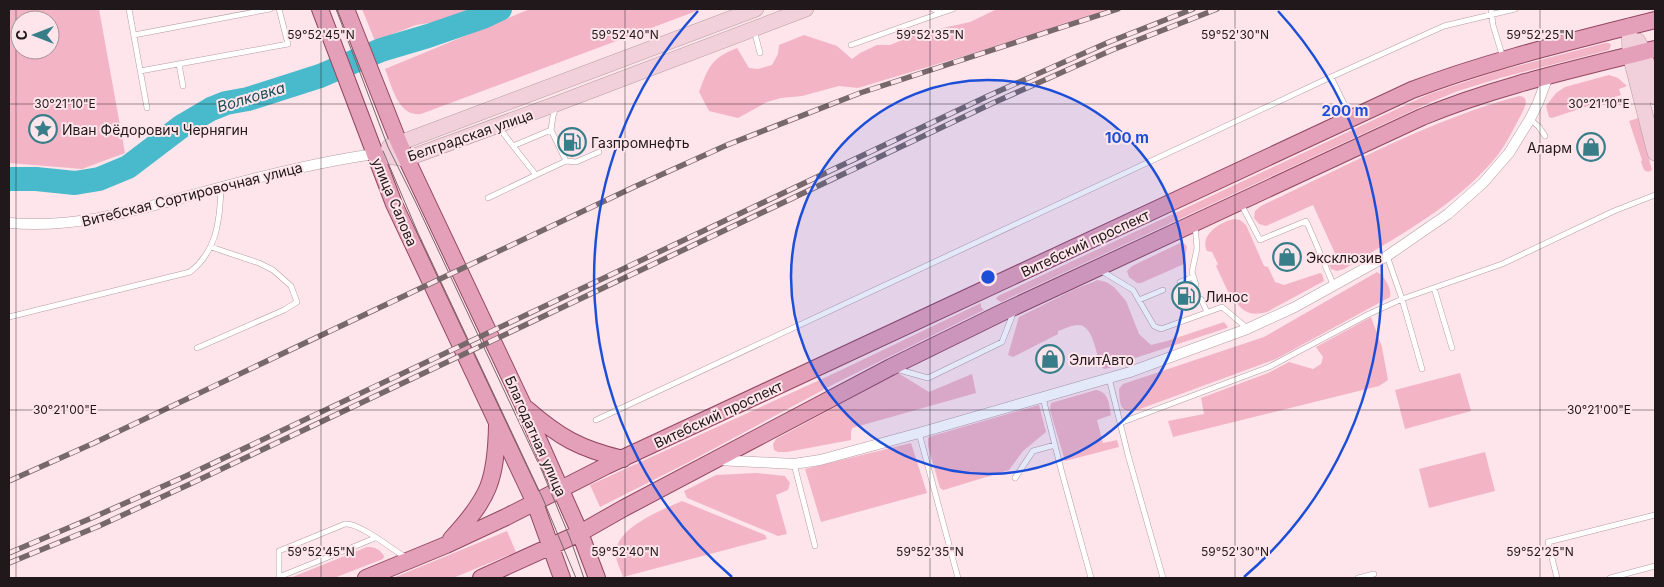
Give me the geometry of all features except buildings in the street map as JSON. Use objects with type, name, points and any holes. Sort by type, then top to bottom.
[{"type":"main road","name":"улица Салова","points":[[320,9],[394,204],[444,310]]},
{"type":"main road","name":"улица Салова","points":[[346,9],[406,159],[471,294]]},
{"type":"main road","name":"Витебский проспект","points":[[366,578],[446,545],[623,459],[1420,87],[1452,74],[1503,59],[1655,20]]},
{"type":"main road","name":"Витебский проспект","points":[[481,578],[580,533],[891,367],[1097,268],[1422,117],[1463,101],[1548,76],[1643,52]]},
{"type":"main road","points":[[988,288],[989,303],[994,310],[1009,310]]},
{"type":"main road","name":"Благодатная улица","points":[[471,294],[580,533],[597,578]]},
{"type":"main road","name":"Благодатная улица","points":[[444,310],[535,503],[562,578]]},
{"type":"main road","points":[[523,406],[552,429],[576,444],[600,454],[623,459]]},
{"type":"main road","points":[[446,545],[477,510],[490,484],[496,455],[497,422]]},
{"type":"street","name":"Белградская улица","points":[[374,154],[756,9]]},
{"type":"street","name":"Белградская улица","points":[[374,154],[406,159],[806,9]]},
{"type":"street","points":[[1630,26],[1643,52],[1655,97]]},
{"type":"street","points":[[1643,52],[1655,153]]},
{"type":"street","points":[[717,460],[794,464],[820,460],[1130,372],[1247,329],[1295,307],[1387,256],[1448,214],[1483,183],[1509,153],[1530,119],[1548,76]]},
{"type":"street","name":"Витебская Сортировочная улица","points":[[9,222],[51,224],[104,218],[307,166],[374,154]]},
{"type":"lane","points":[[129,9],[147,108]]},
{"type":"lane","points":[[134,35],[270,9]]},
{"type":"lane","points":[[140,71],[288,44],[279,9]]},
{"type":"lane","points":[[933,9],[941,13]]},
{"type":"lane","points":[[851,45],[952,9]]},
{"type":"lane","points":[[596,420],[1444,26],[1491,12],[1515,9]]},
{"type":"lane","points":[[1491,12],[1503,59]]},
{"type":"lane","points":[[753,28],[760,53]]},
{"type":"lane","points":[[179,64],[183,86]]},
{"type":"lane","points":[[1331,77],[1351,118]]},
{"type":"lane","points":[[556,104],[551,130],[566,161]]},
{"type":"lane","points":[[1530,119],[1545,136]]},
{"type":"lane","points":[[494,126],[504,134],[536,175]]},
{"type":"lane","points":[[513,146],[551,130]]},
{"type":"lane","points":[[488,198],[566,161],[576,162],[599,152]]},
{"type":"lane","points":[[9,317],[190,272],[199,265],[211,247],[216,231],[221,187]]},
{"type":"lane","points":[[1120,423],[1269,367],[1369,314],[1402,299],[1502,264],[1614,211],[1655,195]]},
{"type":"lane","points":[[1240,202],[1260,240],[1306,220],[1334,286]]},
{"type":"lane","points":[[1195,223],[1197,248],[1192,272],[1196,285]]},
{"type":"lane","points":[[197,348],[284,310],[297,302],[291,286],[273,270],[259,263],[211,247]]},
{"type":"lane","points":[[1387,256],[1402,299],[1422,369]]},
{"type":"lane","points":[[1097,268],[1133,290],[1157,328],[1162,329],[1222,307],[1247,329]]},
{"type":"lane","points":[[1180,282],[1193,277]]},
{"type":"lane","points":[[1434,288],[1452,348]]},
{"type":"lane","points":[[1139,300],[1163,290]]},
{"type":"lane","points":[[1201,299],[1207,312]]},
{"type":"lane","points":[[891,367],[928,378],[1002,342],[1009,310]]},
{"type":"lane","points":[[1109,378],[1163,578]]},
{"type":"lane","points":[[1043,397],[1091,578]]},
{"type":"lane","points":[[919,433],[958,578]]},
{"type":"lane","points":[[1016,478],[1033,451],[1055,445]]},
{"type":"lane","points":[[794,464],[815,546]]},
{"type":"lane","points":[[1557,578],[1548,542],[1655,515]]},
{"type":"lane","points":[[375,538],[279,577],[279,552],[346,524],[360,527],[410,560]]},
{"type":"lane","points":[[1610,578],[1655,566]]},
{"type":"lane","points":[[1358,578],[1374,574]]},
{"type":"shaded area","points":[[9,9],[99,9],[125,153],[82,169],[9,163]]},
{"type":"shaded area","points":[[362,9],[477,9],[442,21],[416,25],[375,41]]},
{"type":"shaded area","points":[[530,9],[702,9],[421,114],[413,114],[401,106],[393,92],[385,69]]},
{"type":"shaded area","points":[[997,9],[1111,9],[1074,23],[858,88],[839,86],[802,96],[781,98],[767,102],[738,118],[709,111],[699,92],[708,70],[716,60],[737,48],[749,68],[758,69],[772,65],[778,54],[779,45],[804,35],[837,46],[852,59],[877,45],[890,45],[916,34],[970,22]]},
{"type":"shaded area","points":[[1605,43],[1611,45],[1609,50],[1500,78],[1458,91],[1431,102],[1001,302],[996,299],[998,296],[1429,94],[1498,71]]},
{"type":"shaded area","points":[[1609,75],[1618,78],[1627,86],[1619,89],[1621,95],[1552,118],[1549,117],[1546,106],[1556,93],[1565,87]]},
{"type":"shaded area","points":[[1519,96],[1526,100],[1523,111],[1501,151],[1481,174],[1445,205],[1425,219],[1344,269],[1337,271],[1331,269],[1329,265],[1338,260],[1313,205],[1266,226],[1259,224],[1254,218],[1255,211],[1261,206],[1388,145],[1453,118]]},
{"type":"shaded area","points":[[1638,118],[1652,170],[1648,172],[1644,170],[1641,162],[1642,160],[1629,121]]},
{"type":"shaded area","points":[[1229,220],[1240,220],[1246,225],[1264,266],[1268,267],[1275,282],[1284,285],[1320,273],[1324,281],[1267,312],[1255,314],[1242,309],[1232,295],[1230,296],[1216,266],[1218,264],[1212,252],[1207,251],[1205,245],[1209,234],[1213,230]]},
{"type":"shaded area","points":[[1180,243],[1185,244],[1187,247],[1184,264],[1141,283],[1137,283],[1129,277],[1127,271],[1132,266]]},
{"type":"shaded area","points":[[1377,272],[1387,283],[1390,297],[1276,359],[1140,409],[1128,411],[1122,408],[1119,389],[1123,384],[1264,337]]},
{"type":"shaded area","points":[[1098,280],[1114,287],[1126,301],[1139,334],[1151,345],[1224,322],[1228,327],[1104,369],[1101,366],[1091,335],[1083,326],[1078,325],[1058,331],[1058,334],[1013,357],[1008,355],[1019,317],[1075,289]]},
{"type":"shaded area","points":[[981,303],[981,307],[984,310],[838,382],[600,507],[590,485],[835,373]]},
{"type":"shaded area","points":[[1371,317],[1382,347],[1388,380],[1379,386],[1173,437],[1168,421],[1204,414],[1201,398],[1268,373],[1289,362],[1313,369],[1321,364],[1323,357],[1316,347]]},
{"type":"shaded area","points":[[898,373],[929,392],[972,374],[976,393],[852,428],[851,440],[787,452],[774,450],[773,444],[776,439]]},
{"type":"shaded area","points":[[1460,373],[1471,411],[1405,429],[1395,390]]},
{"type":"shaded area","points":[[1096,390],[1104,393],[1106,396],[1111,415],[1097,420],[1103,443],[1117,440],[1119,447],[1065,461],[1050,410],[1051,403]]},
{"type":"shaded area","points":[[1039,405],[1046,432],[1023,451],[1009,470],[947,489],[943,490],[940,488],[928,446],[928,438]]},
{"type":"shaded area","points":[[911,443],[927,493],[821,522],[805,469]]},
{"type":"shaded area","points":[[1485,452],[1495,491],[1429,508],[1419,469]]},
{"type":"shaded area","points":[[756,473],[785,476],[790,483],[788,490],[776,495],[787,534],[778,536],[687,498],[684,491],[716,475]]},
{"type":"shaded area","points":[[682,501],[765,535],[767,539],[623,577],[617,561],[616,551],[619,542],[625,534],[653,514]]},
{"type":"shaded area","points":[[507,531],[516,552],[453,578],[393,578]]},
{"type":"shaded area","points":[[367,547],[379,550],[384,556],[383,559],[334,578],[290,578]]},
{"type":"waterway","name":"Волковка","points":[[9,179],[36,179],[75,183],[99,179],[128,167],[182,126],[211,109],[320,76],[381,50],[428,36],[483,17],[500,9]]},
{"type":"tram line","points":[[336,9],[388,147],[542,471],[570,538],[584,578]]},
{"type":"tram line","points":[[383,151],[418,233],[543,499],[576,578]]},
{"type":"railway","points":[[9,481],[94,443],[634,187],[727,145],[860,93],[1118,9]]},
{"type":"railway","points":[[9,553],[186,476],[988,96],[1109,42],[1193,9]]},
{"type":"railway","points":[[9,563],[99,526],[190,484],[993,103],[1112,50],[1217,9]]},
{"type":"place","name":"Иван Фёдорович Чернягин","points":[[43,129]]},
{"type":"place","name":"Газпромнефть","points":[[572,142]]},
{"type":"place","name":"Аларм","points":[[1591,147]]},
{"type":"place","name":"Эксклюзив","points":[[1287,257]]},
{"type":"place","name":"Линос","points":[[1186,296]]},
{"type":"place","name":"ЭлитАвто","points":[[1050,359]]}]
